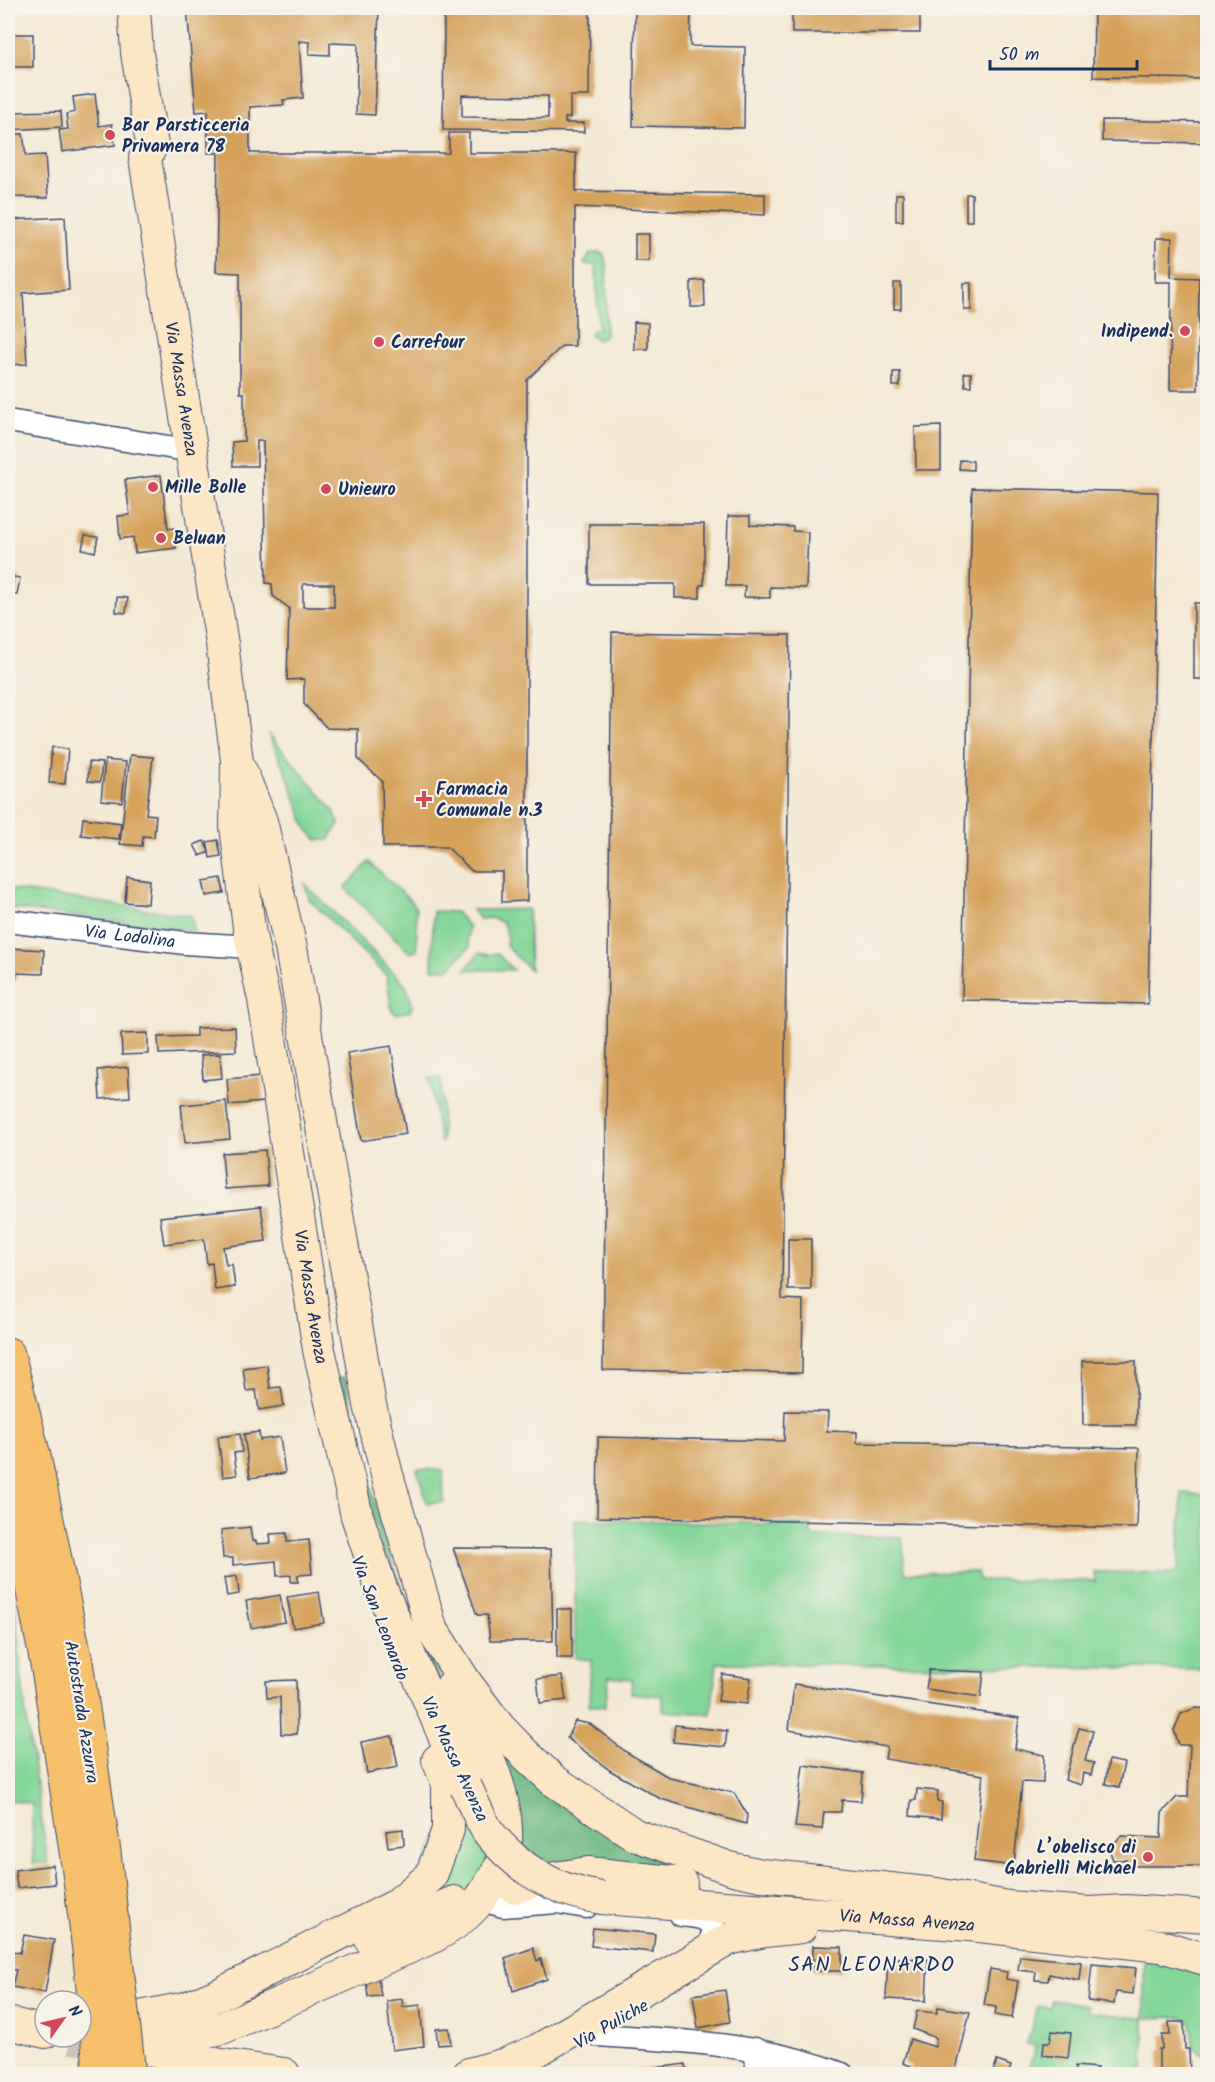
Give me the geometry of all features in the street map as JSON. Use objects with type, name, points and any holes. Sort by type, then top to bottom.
[{"type":"highway","name":"Autostrada Azzurra","points":[[8,1354],[34,1456],[62,1666],[77,1854],[100,2074]]},
{"type":"highway","name":"Autostrada Azzurra","points":[[8,1464],[62,1666],[104,1852],[139,2043]]},
{"type":"main road","name":"Via Massa Avenza","points":[[112,8],[135,148],[145,158],[193,452],[237,761],[236,827],[253,948],[264,999],[319,1350],[357,1516],[379,1580],[466,1787],[489,1832],[530,1874],[562,1890],[602,1898],[970,1924],[1161,1946],[1208,1959]]},
{"type":"main road","name":"Via Massa Avenza","points":[[134,8],[137,53],[152,145],[145,158]]},
{"type":"main road","name":"Via Massa Avenza","points":[[237,761],[261,821],[289,937],[370,1405],[386,1471],[431,1628],[466,1683],[499,1727],[553,1780],[634,1835],[733,1869],[762,1875],[936,1894],[1008,1906],[1089,1912],[1126,1911],[1201,1921]]},
{"type":"main road","name":"Via San Leonardo","points":[[139,2043],[186,2007],[220,1994],[395,1906],[430,1876],[448,1830],[448,1784],[369,1596],[341,1514],[319,1413],[319,1350]]},
{"type":"main road","points":[[431,1628],[442,1664],[498,1781],[521,1870]]},
{"type":"main road","points":[[139,2043],[222,2028],[431,1938],[455,1925],[468,1901],[521,1870],[588,1874],[878,1902],[1008,1906]]},
{"type":"main road","points":[[469,2074],[506,2064],[538,2050],[700,1954],[738,1937],[800,1927],[910,1930],[970,1924]]},
{"type":"main road","points":[[8,2005],[33,2009]]},
{"type":"main road","points":[[8,2024],[33,2030]]},
{"type":"main road","points":[[139,2043],[221,2069],[284,2074]]},
{"type":"street","points":[[8,421],[193,452]]},
{"type":"street","name":"Via Lodolina","points":[[8,921],[253,948]]},
{"type":"street","points":[[268,922],[289,937],[276,962],[253,948],[268,922]]},
{"type":"street","points":[[468,1901],[503,1906],[557,1902],[702,1917],[714,1928],[700,1954]]},
{"type":"street","name":"Via Puliche","points":[[516,2074],[595,2036],[670,1990],[700,1954]]},
{"type":"street","points":[[595,2036],[668,2039],[754,2049],[842,2074]]},
{"type":"street","points":[[754,2049],[758,2074]]},
{"type":"green space","points":[[599,252],[604,255],[607,264],[606,329],[605,335],[598,340],[590,335],[593,330],[598,329],[596,265],[584,264],[590,254]]},
{"type":"green space","points":[[268,733],[334,811],[339,824],[329,840],[317,840],[307,829],[286,772]]},
{"type":"green space","points":[[369,862],[412,902],[416,909],[417,951],[410,953],[345,888]]},
{"type":"green space","points":[[305,884],[406,985],[413,1006],[410,1011],[397,1014],[392,1011],[386,975],[309,899]]},
{"type":"green space","points":[[8,889],[192,916],[194,931],[8,908]]},
{"type":"green space","points":[[528,909],[530,970],[506,946],[507,935],[503,923],[491,918],[480,919],[472,910]]},
{"type":"green space","points":[[433,911],[456,912],[469,927],[467,939],[470,947],[448,969],[432,969]]},
{"type":"green space","points":[[479,953],[489,955],[497,953],[513,970],[465,970]]},
{"type":"green space","points":[[429,1078],[441,1078],[442,1142],[440,1142]]},
{"type":"green space","points":[[345,1377],[376,1507],[395,1571],[419,1633],[456,1712],[402,1626],[335,1378]]},
{"type":"green space","points":[[417,1469],[443,1470],[444,1502],[427,1503]]},
{"type":"green space","points":[[1182,1493],[1207,1495],[1207,1669],[717,1663],[711,1714],[663,1711],[663,1696],[631,1693],[632,1679],[609,1677],[605,1707],[589,1705],[591,1660],[575,1658],[575,1519],[811,1525],[811,1536],[902,1537],[905,1573],[977,1572],[979,1580],[1095,1581],[1094,1572],[1178,1573]]},
{"type":"green space","points":[[8,1564],[26,1716],[48,1863],[33,1863],[32,1804],[8,1800]]},
{"type":"green space","points":[[495,1734],[513,1754],[745,1879],[683,1871],[537,1867],[524,1859]]},
{"type":"green space","points":[[456,1794],[495,1855],[460,1911],[451,1885],[404,1912]]},
{"type":"green space","points":[[1144,1960],[1182,1964],[1207,1973],[1207,2056],[1194,2048],[1190,2021],[1182,2017],[1144,2018]]},
{"type":"green space","points":[[1052,2000],[1087,2005],[1087,2012],[1144,2018],[1144,2074],[1027,2074],[1036,2046],[1027,2044],[1038,2006],[1049,2008]]},
{"type":"building","points":[[187,8],[379,8],[375,115],[356,114],[358,44],[330,43],[330,55],[309,54],[310,42],[299,41],[303,98],[283,100],[284,105],[250,107],[250,153],[449,153],[449,133],[469,133],[469,153],[576,153],[576,191],[765,194],[765,215],[575,207],[575,346],[562,346],[527,380],[527,901],[502,902],[502,871],[472,871],[447,847],[383,847],[382,781],[358,759],[358,729],[327,728],[304,704],[304,679],[287,680],[289,608],[273,596],[272,584],[266,583],[263,441],[257,441],[257,466],[233,466],[232,442],[244,441],[244,393],[240,393],[240,273],[216,272],[218,153],[208,153],[208,111],[196,112]],"holes":[[[303,584],[334,584],[334,607],[303,607]]]},
{"type":"building","points":[[444,8],[590,8],[589,96],[570,96],[570,118],[565,118],[565,123],[584,123],[584,132],[443,130]],"holes":[[[462,95],[548,96],[548,118],[462,117]]]},
{"type":"building","points":[[635,8],[691,8],[690,46],[745,47],[744,128],[633,126]]},
{"type":"building","points":[[792,8],[920,8],[920,33],[792,33]]},
{"type":"building","points":[[1094,10],[1208,12],[1208,79],[1093,77]]},
{"type":"building","points":[[8,34],[33,34],[33,67],[8,67]]},
{"type":"building","points":[[95,94],[99,126],[112,124],[115,145],[62,152],[59,130],[68,129],[66,114],[75,112],[73,97]]},
{"type":"building","points":[[8,100],[10,112],[61,111],[62,127],[8,130]]},
{"type":"building","points":[[1102,120],[1208,122],[1208,143],[1102,141]]},
{"type":"building","points":[[8,134],[23,134],[26,156],[45,155],[48,198],[12,197]]},
{"type":"building","points":[[896,194],[903,194],[903,221],[896,221]]},
{"type":"building","points":[[966,194],[972,194],[972,221],[966,221]]},
{"type":"building","points":[[65,217],[69,290],[23,293],[27,364],[8,365],[8,220]]},
{"type":"building","points":[[635,234],[649,234],[649,261],[635,261]]},
{"type":"building","points":[[1156,238],[1172,238],[1171,277],[1199,278],[1198,390],[1170,390],[1171,282],[1155,282]]},
{"type":"building","points":[[704,280],[705,307],[691,307],[691,281]]},
{"type":"building","points":[[894,283],[901,283],[901,309],[894,309]]},
{"type":"building","points":[[964,283],[971,283],[971,310],[964,310]]},
{"type":"building","points":[[634,322],[648,323],[648,349],[634,349]]},
{"type":"building","points":[[893,372],[900,372],[900,386],[893,386]]},
{"type":"building","points":[[964,373],[971,373],[971,386],[965,386]]},
{"type":"building","points":[[941,426],[941,470],[916,470],[915,427]]},
{"type":"building","points":[[960,460],[973,461],[973,470],[959,469]]},
{"type":"building","points":[[161,475],[168,529],[174,528],[176,548],[135,553],[133,537],[120,539],[118,516],[130,515],[125,480]]},
{"type":"building","points":[[972,488],[1158,492],[1148,1004],[962,1000]]},
{"type":"building","points":[[728,516],[750,516],[750,525],[793,527],[793,531],[808,532],[806,588],[770,587],[770,598],[744,597],[745,586],[726,586]]},
{"type":"building","points":[[589,524],[704,524],[704,585],[700,585],[700,598],[675,598],[675,584],[589,584]]},
{"type":"building","points":[[85,535],[98,537],[95,552],[82,549]]},
{"type":"building","points":[[8,576],[20,578],[17,595],[8,594]]},
{"type":"building","points":[[117,597],[128,598],[126,613],[116,612]]},
{"type":"building","points":[[1194,603],[1208,603],[1208,679],[1194,679]]},
{"type":"building","points":[[612,632],[790,635],[782,1299],[803,1300],[802,1373],[603,1370]]},
{"type":"building","points":[[52,747],[68,749],[65,784],[49,783]]},
{"type":"building","points":[[130,755],[153,757],[146,814],[156,815],[154,837],[143,836],[142,846],[120,844]]},
{"type":"building","points":[[105,760],[126,762],[122,802],[101,800]]},
{"type":"building","points":[[89,762],[102,763],[100,782],[88,781]]},
{"type":"building","points":[[83,818],[121,823],[119,839],[81,835]]},
{"type":"building","points":[[1205,822],[1208,822],[1208,882],[1205,882]]},
{"type":"building","points":[[218,840],[221,856],[210,858],[207,842]]},
{"type":"building","points":[[204,841],[209,852],[200,856],[194,845]]},
{"type":"building","points":[[127,877],[150,880],[148,904],[125,902]]},
{"type":"building","points":[[221,878],[224,893],[206,896],[203,881]]},
{"type":"building","points":[[8,948],[44,950],[43,974],[16,973],[16,980],[8,980]]},
{"type":"building","points":[[235,1027],[236,1051],[159,1054],[158,1037],[196,1036],[196,1028]]},
{"type":"building","points":[[148,1033],[148,1054],[122,1055],[121,1034]]},
{"type":"building","points":[[391,1046],[406,1134],[361,1141],[347,1053]]},
{"type":"building","points":[[220,1054],[222,1078],[203,1080],[201,1055]]},
{"type":"building","points":[[128,1067],[130,1097],[100,1099],[98,1070]]},
{"type":"building","points":[[261,1076],[264,1102],[229,1105],[227,1079]]},
{"type":"building","points":[[226,1101],[230,1139],[185,1143],[181,1105]]},
{"type":"building","points":[[265,1150],[268,1186],[225,1189],[222,1153]]},
{"type":"building","points":[[261,1206],[266,1241],[223,1247],[226,1265],[232,1264],[235,1287],[215,1290],[212,1263],[207,1264],[204,1239],[164,1244],[160,1217]]},
{"type":"building","points":[[788,1239],[811,1239],[811,1290],[788,1290]]},
{"type":"building","points":[[1082,1361],[1136,1361],[1136,1425],[1083,1425]]},
{"type":"building","points":[[267,1365],[270,1388],[281,1387],[284,1406],[259,1410],[256,1390],[246,1391],[243,1368]]},
{"type":"building","points":[[785,1411],[828,1412],[827,1431],[857,1432],[857,1443],[1139,1448],[1137,1528],[597,1517],[598,1437],[784,1441]]},
{"type":"building","points":[[259,1432],[260,1440],[280,1437],[285,1473],[250,1478],[244,1434]]},
{"type":"building","points":[[240,1434],[242,1452],[234,1453],[237,1475],[223,1477],[218,1437]]},
{"type":"building","points":[[250,1527],[252,1541],[256,1541],[257,1544],[271,1543],[270,1534],[287,1533],[287,1542],[309,1540],[312,1574],[298,1575],[298,1582],[291,1582],[291,1575],[277,1576],[276,1561],[233,1565],[233,1558],[223,1558],[221,1530]]},
{"type":"building","points":[[453,1548],[551,1549],[553,1641],[490,1641],[487,1615],[477,1615]]},
{"type":"building","points":[[237,1576],[239,1594],[227,1596],[224,1578]]},
{"type":"building","points":[[319,1592],[324,1623],[293,1628],[287,1597]]},
{"type":"building","points":[[280,1595],[285,1622],[251,1628],[246,1601]]},
{"type":"building","points":[[557,1609],[572,1609],[572,1658],[557,1658]]},
{"type":"building","points":[[929,1670],[984,1672],[981,1697],[926,1689]]},
{"type":"building","points":[[722,1674],[751,1678],[747,1704],[718,1701]]},
{"type":"building","points":[[562,1676],[566,1700],[540,1703],[537,1679]]},
{"type":"building","points":[[296,1680],[297,1734],[281,1734],[280,1697],[267,1698],[266,1681]]},
{"type":"building","points":[[794,1684],[1019,1718],[1015,1749],[1044,1755],[1043,1783],[1022,1782],[1014,1866],[974,1861],[983,1775],[885,1759],[887,1747],[789,1730]]},
{"type":"building","points":[[1195,1708],[1208,1709],[1208,1866],[1126,1866],[1126,1860],[1113,1860],[1109,1849],[1121,1836],[1161,1838],[1162,1813],[1177,1797],[1188,1797],[1190,1745],[1179,1745],[1174,1730],[1181,1714]]},
{"type":"building","points":[[575,1721],[590,1724],[626,1752],[670,1778],[734,1793],[747,1814],[746,1824],[661,1799],[611,1771],[567,1738]]},
{"type":"building","points":[[675,1725],[727,1731],[725,1747],[673,1742]]},
{"type":"building","points":[[1079,1728],[1093,1731],[1085,1761],[1094,1763],[1091,1775],[1083,1773],[1081,1785],[1065,1780]]},
{"type":"building","points":[[392,1736],[398,1767],[367,1773],[361,1742]]},
{"type":"building","points":[[1109,1760],[1124,1763],[1119,1787],[1105,1784]]},
{"type":"building","points":[[803,1765],[863,1773],[861,1801],[842,1800],[841,1812],[824,1812],[822,1829],[795,1827]]},
{"type":"building","points":[[917,1789],[938,1791],[937,1801],[942,1802],[941,1819],[910,1816],[911,1800],[916,1800]]},
{"type":"building","points":[[403,1829],[404,1845],[388,1847],[386,1831]]},
{"type":"building","points":[[53,1865],[55,1884],[17,1888],[15,1870]]},
{"type":"building","points":[[593,1928],[655,1934],[653,1952],[591,1946]]},
{"type":"building","points":[[24,1935],[54,1940],[46,1989],[33,1991],[12,1987],[16,1970],[8,1969],[12,1951],[20,1953]]},
{"type":"building","points":[[813,1946],[842,1947],[842,1971],[813,1971]]},
{"type":"building","points":[[533,1948],[537,1961],[541,1959],[547,1979],[513,1991],[505,1958]]},
{"type":"building","points":[[1020,1956],[1081,1962],[1079,1980],[1049,1974],[1048,1981],[1035,1980],[1036,1972],[1018,1970]]},
{"type":"building","points":[[888,1958],[928,1959],[926,2001],[886,1999]]},
{"type":"building","points":[[1092,1964],[1136,1968],[1133,1994],[1116,1992],[1114,2004],[1088,2001]]},
{"type":"building","points":[[990,1969],[1007,1972],[1006,1979],[1018,1981],[1012,2018],[995,2015],[996,2007],[984,2005]]},
{"type":"building","points":[[378,1977],[381,1996],[368,1997],[366,1979]]},
{"type":"building","points":[[725,1990],[730,2022],[698,2028],[693,1995]]},
{"type":"building","points":[[402,1999],[403,2007],[420,2005],[424,2046],[392,2050],[387,2001]]},
{"type":"building","points":[[938,2007],[970,2012],[955,2074],[909,2074],[911,2066],[903,2063],[910,2039],[935,2047],[936,2038],[913,2029],[917,2011],[937,2013]]},
{"type":"building","points":[[1169,2022],[1184,2022],[1185,2049],[1189,2049],[1190,2074],[1159,2074],[1159,2049],[1162,2049],[1162,2035],[1170,2035]]},
{"type":"building","points":[[449,2028],[451,2044],[438,2045],[436,2029]]},
{"type":"building","points":[[1052,2031],[1071,2033],[1068,2058],[1043,2055],[1044,2042],[1050,2042]]},
{"type":"building","points":[[8,2055],[16,2057],[12,2074],[8,2074]]},
{"type":"building","points":[[997,2061],[1011,2066],[1008,2074],[992,2074]]},
{"type":"building","points":[[685,2064],[687,2074],[617,2074],[617,2073]]},
{"type":"building","points":[[1076,2066],[1097,2068],[1097,2074],[1075,2074]]},
{"type":"tunnel","points":[[93,2041],[123,2045]]},
{"type":"place","name":"Bar Parsticceria Privamera 78","points":[[110,135]]},
{"type":"place","name":"Indipend.","points":[[1185,331]]},
{"type":"place","name":"Carrefour","points":[[379,342]]},
{"type":"place","name":"Mille Bolle","points":[[153,487]]},
{"type":"place","name":"Unieuro","points":[[326,489]]},
{"type":"place","name":"Beluan","points":[[161,538]]},
{"type":"place","name":"Farmacia Comunale n.3","points":[[424,799]]},
{"type":"place","name":"L’obelisco di Gabrielli Michael","points":[[1148,1857]]},
{"type":"district","name":"SAN LEONARDO","points":[[872,1964]]}]
